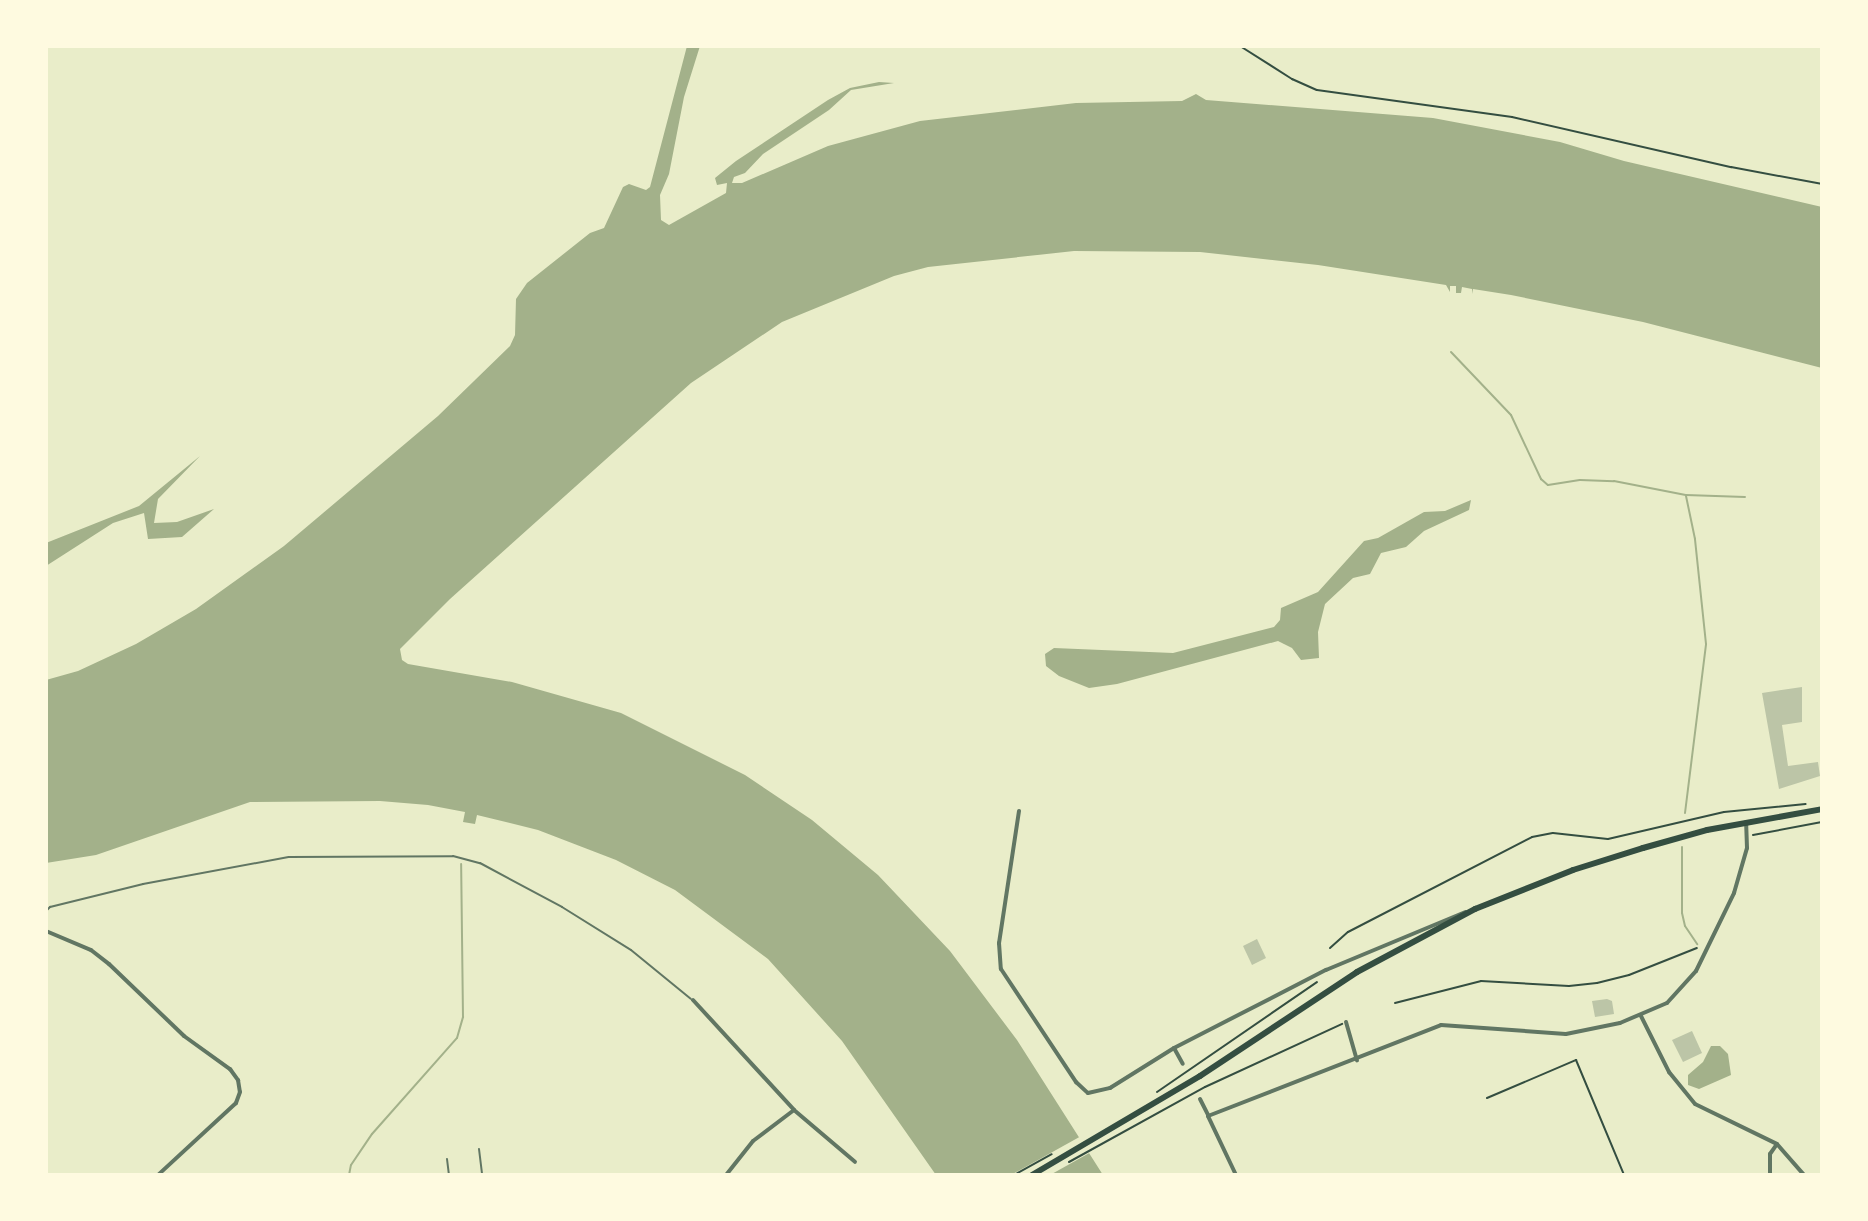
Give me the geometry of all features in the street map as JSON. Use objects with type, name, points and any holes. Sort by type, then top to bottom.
[{"type":"main road","points":[[1032,1175],[1120,1130],[1357,972],[1475,909],[1573,870],[1746,822],[1822,809]]},
{"type":"street","points":[[1019,811],[999,950],[1001,969],[1009,986],[1076,1082],[1088,1093],[1110,1088],[1174,1048],[1326,970],[1475,909]]},
{"type":"street","points":[[1208,1116],[1441,1025],[1566,1034],[1596,1030],[1641,1016],[1667,1003],[1701,963],[1734,893],[1748,835],[1746,822]]},
{"type":"street","points":[[46,931],[79,944],[109,964],[184,1036],[230,1069],[238,1080],[240,1092],[236,1103],[158,1175]]},
{"type":"street","points":[[693,1000],[794,1110],[855,1162]]},
{"type":"street","points":[[1641,1016],[1669,1072],[1695,1104],[1714,1117],[1777,1144],[1804,1175]]},
{"type":"street","points":[[1346,1022],[1357,1060]]},
{"type":"street","points":[[1174,1048],[1183,1064]]},
{"type":"street","points":[[1200,1099],[1236,1175]]},
{"type":"street","points":[[726,1175],[753,1141],[794,1110]]},
{"type":"street","points":[[1770,1175],[1770,1154],[1777,1144]]},
{"type":"lane","points":[[46,911],[50,907],[143,884],[289,857],[453,856],[480,863],[562,907],[663,972],[693,1000]]},
{"type":"lane","points":[[479,1149],[482,1175]]},
{"type":"lane","points":[[447,1159],[449,1175]]},
{"type":"path","points":[[1240,46],[1292,79],[1317,90],[1512,117],[1742,170],[1822,184]]},
{"type":"path","points":[[1330,948],[1348,932],[1532,837],[1553,833],[1608,839],[1724,812],[1806,804]]},
{"type":"path","points":[[1748,835],[1822,822]]},
{"type":"path","points":[[1395,1003],[1481,981],[1569,986],[1597,983],[1629,975],[1697,948]]},
{"type":"path","points":[[1192,1069],[1325,976],[1326,970]]},
{"type":"path","points":[[1058,1168],[1120,1130],[1346,1022]]},
{"type":"path","points":[[1487,1098],[1576,1060],[1624,1175]]},
{"type":"shaded area","points":[[687,46],[700,46],[684,97],[669,174],[660,195],[661,220],[669,225],[726,193],[727,183],[717,185],[715,178],[736,161],[828,100],[850,88],[879,82],[894,83],[851,90],[829,110],[763,154],[745,173],[734,177],[732,183],[742,183],[828,146],[920,121],[1076,103],[1182,101],[1196,94],[1206,100],[1433,118],[1560,142],[1624,161],[1822,207],[1822,368],[1643,322],[1511,295],[1473,289],[1472,294],[1472,289],[1462,287],[1461,293],[1456,293],[1456,286],[1450,286],[1450,292],[1446,285],[1318,265],[1200,252],[1074,251],[928,267],[894,276],[782,322],[691,383],[450,599],[400,649],[402,660],[408,664],[512,682],[621,713],[745,775],[812,820],[878,875],[950,951],[1017,1040],[1103,1175],[936,1175],[842,1041],[768,959],[675,890],[616,860],[538,830],[477,815],[475,824],[463,822],[465,812],[428,805],[380,801],[250,802],[96,855],[46,863],[46,680],[78,671],[136,644],[196,609],[284,546],[438,416],[510,346],[515,335],[516,299],[527,283],[590,233],[604,228],[623,187],[629,184],[646,190],[650,187]]},
{"type":"shaded area","points":[[200,456],[158,499],[154,523],[177,522],[214,509],[182,537],[148,539],[144,513],[113,523],[46,566],[46,543],[139,506]]},
{"type":"shaded area","points":[[1471,500],[1469,510],[1424,531],[1406,547],[1381,553],[1370,574],[1353,578],[1325,604],[1318,632],[1319,658],[1301,660],[1292,648],[1278,641],[1117,684],[1089,688],[1059,676],[1046,666],[1045,654],[1054,648],[1173,653],[1274,627],[1280,620],[1281,608],[1318,592],[1364,541],[1378,538],[1424,512],[1445,511]]},
{"type":"shaded area","points":[[1711,1046],[1720,1046],[1728,1054],[1731,1075],[1699,1089],[1688,1085],[1688,1075],[1703,1062]]},
{"type":"pier","points":[[1083,1135],[1093,1151],[1050,1175],[1011,1175]]},
{"type":"building","points":[[1802,687],[1802,722],[1782,725],[1788,766],[1818,762],[1820,776],[1779,789],[1762,693]]},
{"type":"building","points":[[1257,939],[1266,958],[1252,965],[1243,946]]},
{"type":"building","points":[[1592,1001],[1612,1001],[1614,1014],[1595,1017]]},
{"type":"building","points":[[1692,1031],[1702,1053],[1683,1062],[1672,1040]]},
{"type":"waterway","points":[[1451,352],[1511,415],[1541,479],[1548,485],[1580,480],[1614,481],[1686,495],[1745,497]]},
{"type":"waterway","points":[[1685,813],[1706,644],[1695,539],[1686,496]]},
{"type":"waterway","points":[[1682,847],[1682,913],[1685,926],[1697,944]]},
{"type":"waterway","points":[[349,1175],[351,1165],[372,1134],[457,1038],[463,1017],[461,864]]}]
